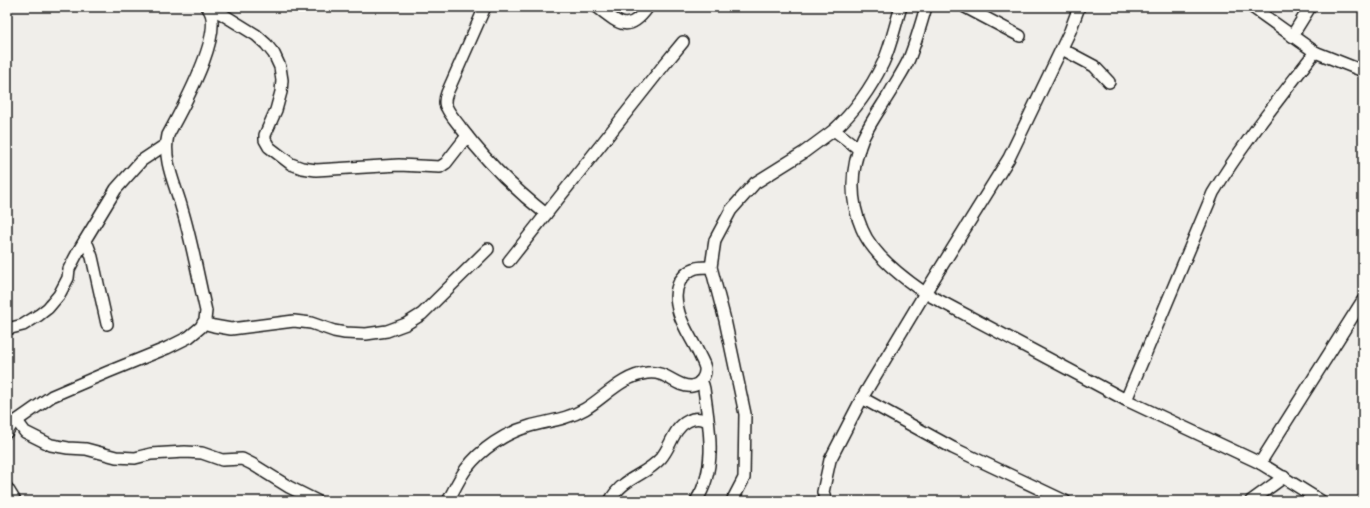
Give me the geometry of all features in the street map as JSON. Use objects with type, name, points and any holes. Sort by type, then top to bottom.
[{"type":"street","points":[[485,7],[446,98],[447,108],[467,136],[494,168],[546,214]]},
{"type":"street","points":[[598,7],[613,20],[623,24],[637,21],[648,7]]},
{"type":"street","points":[[732,501],[744,478],[745,414],[725,320],[711,267],[715,240],[731,210],[755,183],[803,153],[849,117],[872,84],[884,62],[901,7]]},
{"type":"street","points":[[926,7],[908,60],[891,92],[870,125],[859,149],[852,181],[854,203],[862,230],[874,248],[904,278],[925,293],[1126,400],[1260,463],[1321,501]]},
{"type":"street","points":[[965,7],[1020,36]]},
{"type":"street","points":[[826,501],[823,492],[830,460],[862,398],[1009,158],[1062,49],[1079,7]]},
{"type":"street","points":[[1252,7],[1315,52],[1363,71]]},
{"type":"street","points":[[1292,36],[1310,7]]},
{"type":"street","points":[[7,432],[12,424],[52,396],[167,348],[189,337],[201,328],[205,320],[206,311],[194,255],[172,178],[165,145],[168,135],[196,78],[209,46],[212,29],[209,9],[222,14],[256,35],[274,54],[280,67],[282,80],[281,92],[276,110],[265,136],[265,140],[269,147],[291,164],[302,168],[316,170],[383,165],[440,167],[446,163],[467,136]]},
{"type":"street","points":[[509,261],[683,42]]},
{"type":"street","points":[[1062,49],[1094,66],[1108,82]]},
{"type":"street","points":[[1126,400],[1214,193],[1251,135],[1315,52]]},
{"type":"street","points":[[834,130],[859,149]]},
{"type":"street","points":[[7,328],[30,322],[40,316],[52,304],[64,287],[68,278],[69,269],[116,189],[141,161],[165,145]]},
{"type":"street","points":[[84,242],[90,250],[92,257],[107,324]]},
{"type":"street","points":[[203,323],[231,329],[294,321],[311,323],[345,333],[366,334],[387,331],[406,324],[422,314],[488,249]]},
{"type":"street","points":[[448,501],[460,478],[471,462],[486,449],[511,433],[563,418],[585,409],[623,382],[639,374],[647,372],[659,373],[684,385],[693,386],[700,382],[704,375],[704,365],[680,315],[676,295],[679,283],[688,272],[697,268],[711,267]]},
{"type":"street","points":[[1260,463],[1363,300]]},
{"type":"street","points":[[696,501],[704,487],[709,468],[710,450],[704,389],[700,382]]},
{"type":"street","points":[[862,398],[954,448],[1064,501]]},
{"type":"street","points":[[610,501],[617,490],[624,483],[649,469],[661,458],[667,451],[674,435],[683,424],[692,419],[698,418],[708,421]]},
{"type":"street","points":[[16,421],[25,432],[51,445],[64,448],[86,449],[116,458],[131,458],[156,454],[189,452],[202,453],[222,460],[242,459],[317,501]]},
{"type":"street","points":[[1251,501],[1284,477]]},
{"type":"street","points":[[7,488],[15,501]]}]
